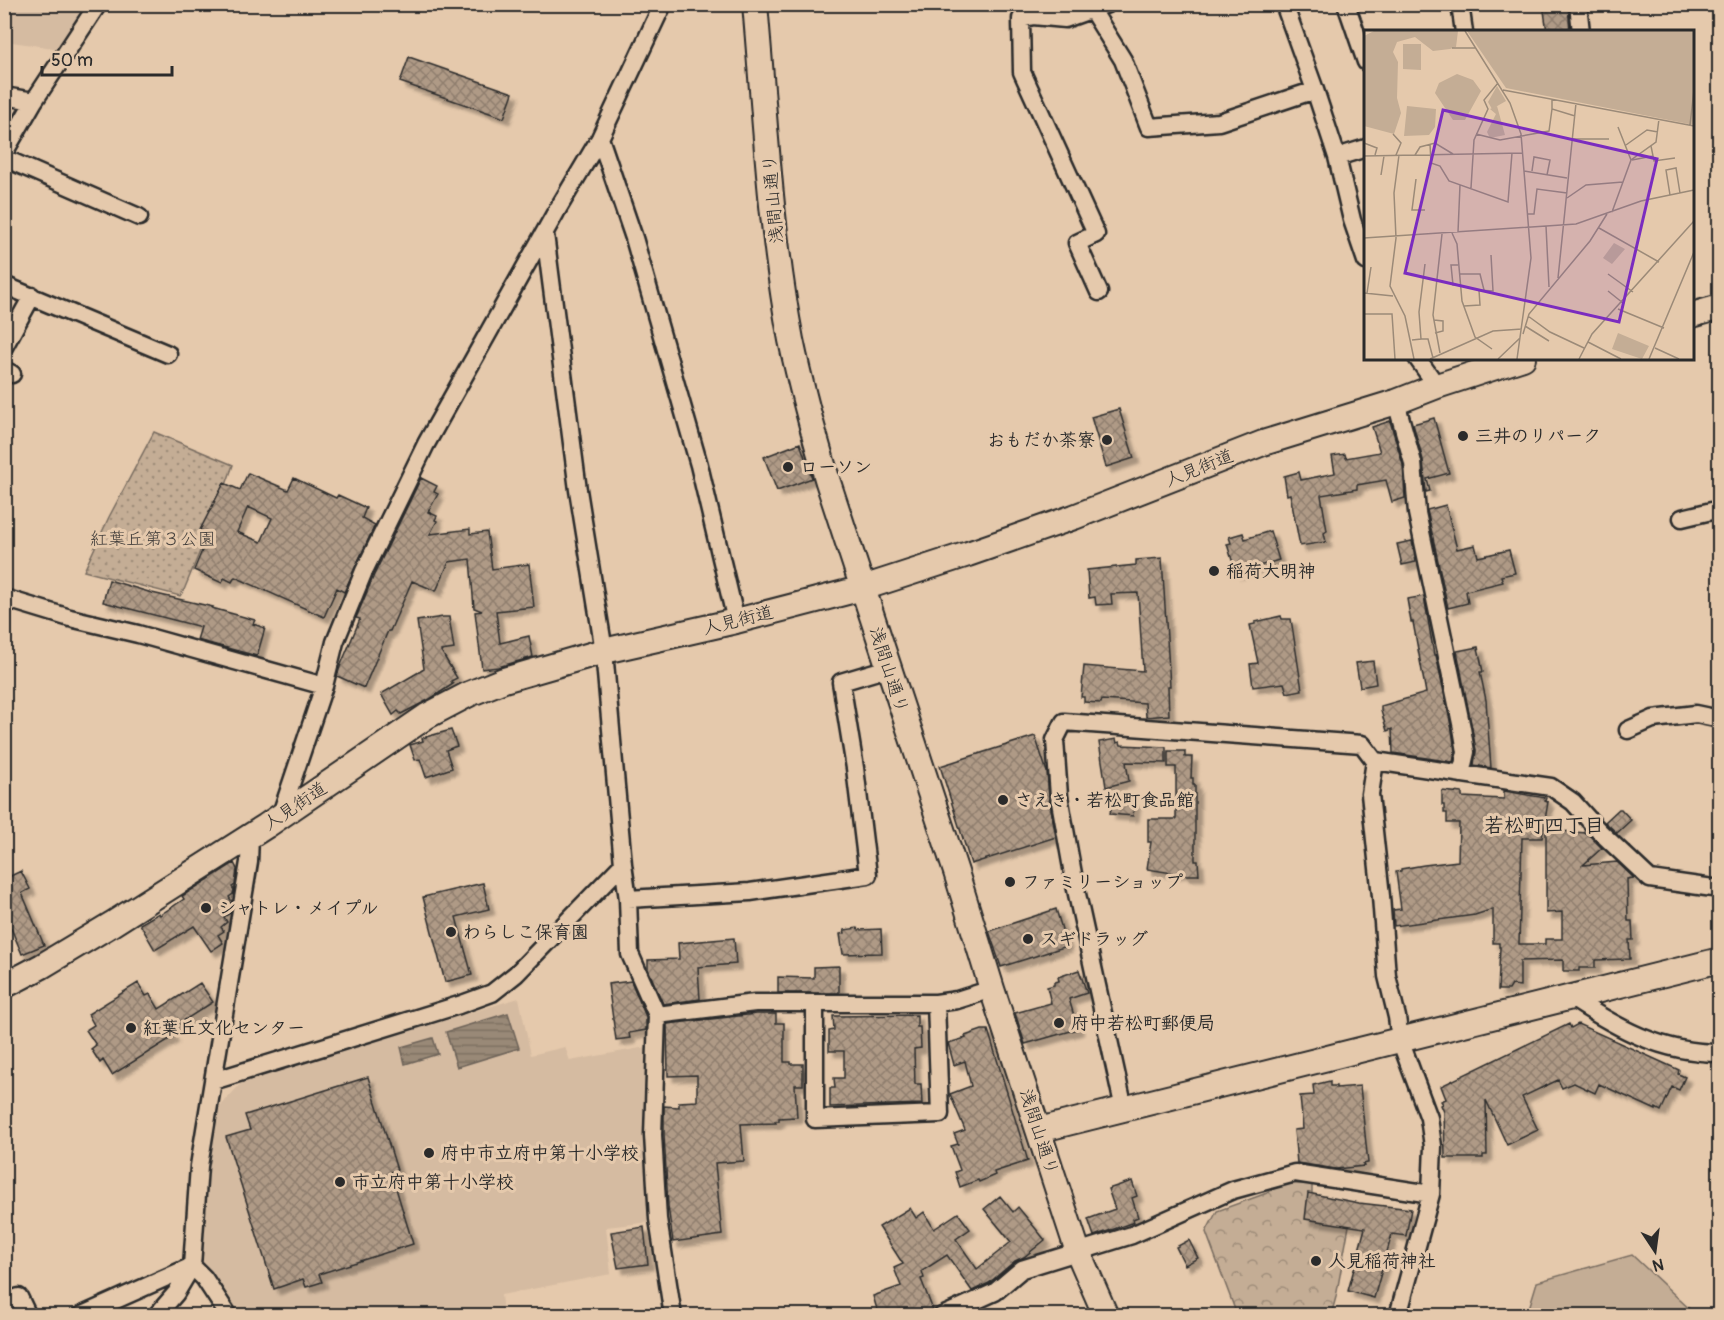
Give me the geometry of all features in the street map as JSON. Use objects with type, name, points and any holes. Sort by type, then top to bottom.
[{"type":"main road","name":"浅間山通り","points":[[755,4],[776,238],[792,340],[812,429],[1078,1252],[1106,1316]]},
{"type":"main road","points":[[1694,314],[1719,307]]},
{"type":"main road","name":"人見街道","points":[[4,986],[102,930],[250,836],[427,716],[469,694],[504,680],[604,651],[736,621],[863,588],[1074,517],[1263,443],[1396,402],[1513,360]]},
{"type":"main road","points":[[1039,1130],[1719,960]]},
{"type":"street","points":[[4,153],[34,101],[98,4]]},
{"type":"street","points":[[281,814],[324,686],[335,642],[364,572],[426,444],[600,138],[663,4]]},
{"type":"street","points":[[1346,4],[1364,59]]},
{"type":"street","points":[[1460,4],[1464,30]]},
{"type":"street","points":[[1578,4],[1581,30]]},
{"type":"street","points":[[1289,6],[1337,157],[1352,220],[1364,258]]},
{"type":"street","points":[[1099,292],[1077,243],[1096,234],[1022,72],[1021,19],[1033,16],[1065,19],[1099,7],[1149,127],[1219,122],[1315,90]]},
{"type":"street","points":[[4,96],[34,101]]},
{"type":"street","points":[[600,138],[634,238],[699,465],[736,621]]},
{"type":"street","points":[[1337,157],[1364,148]]},
{"type":"street","points":[[4,158],[139,217]]},
{"type":"street","points":[[544,234],[578,490],[604,651],[628,899],[630,954],[657,1015],[653,1135],[658,1219],[673,1316]]},
{"type":"street","points":[[4,285],[168,354]]},
{"type":"street","points":[[4,347],[32,296]]},
{"type":"street","points":[[1418,360],[1437,386]]},
{"type":"street","points":[[1396,402],[1413,463],[1419,524],[1462,728],[1466,752],[1461,774]]},
{"type":"street","points":[[1683,518],[1719,509]]},
{"type":"street","points":[[4,598],[324,686]]},
{"type":"street","points":[[628,899],[750,892],[868,874],[855,768],[841,682],[888,668]]},
{"type":"street","points":[[1628,730],[1653,719],[1696,714],[1715,718]]},
{"type":"street","points":[[1124,1109],[1075,885],[1059,796],[1055,740],[1064,722],[1362,744],[1374,761],[1370,794],[1387,976],[1400,1040],[1430,1118],[1433,1146],[1431,1194],[1398,1316]]},
{"type":"street","points":[[1374,761],[1551,787],[1573,802],[1599,831],[1650,879],[1719,889]]},
{"type":"street","points":[[156,1316],[176,1293],[192,1266],[199,1166],[249,862],[250,836]]},
{"type":"street","points":[[213,1082],[492,993],[516,974],[623,864]]},
{"type":"street","points":[[657,1015],[754,1003],[936,1003],[957,1000],[992,989]]},
{"type":"street","points":[[1570,997],[1622,1029],[1651,1042],[1702,1053],[1719,1053]]},
{"type":"street","points":[[815,1003],[815,1119],[940,1114],[936,1003]]},
{"type":"street","points":[[942,1316],[994,1292],[1022,1269],[1132,1235],[1233,1190],[1295,1173],[1431,1194]]},
{"type":"street","points":[[80,1316],[192,1266]]},
{"type":"street","points":[[192,1266],[204,1278],[229,1316]]},
{"type":"street","points":[[4,1303],[20,1297],[28,1316]]},
{"type":"shaded area","points":[[4,5],[89,5],[60,49],[5,41]]},
{"type":"shaded area","name":"府中市立府中第十小学校","points":[[519,998],[531,1055],[565,1047],[570,1061],[651,1046],[652,1222],[606,1227],[611,1274],[501,1295],[503,1313],[491,1315],[237,1316],[201,1258],[208,1166],[217,1110],[243,1081]]},
{"type":"shaded area","points":[[508,1013],[519,1048],[457,1067],[446,1032]]},
{"type":"shaded area","points":[[433,1038],[438,1054],[405,1064],[401,1047]]},
{"type":"green space","name":"紅葉丘第３公園","points":[[154,432],[233,465],[219,505],[180,596],[84,571],[109,517]]},
{"type":"green space","points":[[1281,1184],[1312,1184],[1312,1214],[1349,1226],[1331,1315],[1237,1315],[1206,1232],[1217,1211],[1267,1193]]},
{"type":"green space","points":[[1632,1255],[1696,1315],[1527,1315],[1537,1282]]},
{"type":"building","points":[[1543,4],[1568,4],[1570,30],[1547,30]]},
{"type":"building","points":[[409,57],[513,93],[504,118],[400,82]]},
{"type":"building","points":[[1119,409],[1134,458],[1106,467],[1091,417]]},
{"type":"building","points":[[1434,418],[1449,473],[1427,479],[1430,491],[1426,492],[1423,460],[1413,424]]},
{"type":"building","points":[[1390,421],[1403,465],[1405,498],[1392,502],[1386,480],[1357,485],[1357,489],[1321,495],[1327,531],[1324,533],[1326,542],[1300,546],[1290,494],[1287,495],[1284,476],[1299,472],[1301,480],[1335,473],[1332,456],[1345,454],[1346,458],[1380,452],[1372,427]]},
{"type":"building","name":"ローソン","points":[[800,443],[812,478],[777,491],[764,457]]},
{"type":"building","points":[[248,473],[288,490],[294,478],[336,498],[338,495],[366,508],[362,518],[375,525],[344,592],[337,588],[324,617],[235,577],[232,582],[224,578],[222,583],[194,570],[209,534],[200,530],[224,483],[240,490]],"holes":[[[248,507],[272,518],[261,542],[237,532]]]},
{"type":"building","points":[[421,478],[437,486],[434,492],[438,494],[428,512],[437,516],[435,520],[437,521],[430,534],[470,529],[470,534],[487,532],[492,569],[529,564],[534,607],[496,611],[500,643],[529,636],[533,657],[482,669],[475,612],[482,611],[474,608],[470,559],[449,562],[436,591],[412,581],[364,688],[337,676],[360,619],[356,618],[374,575]]},
{"type":"building","points":[[1446,505],[1457,549],[1475,545],[1478,557],[1509,550],[1515,573],[1501,576],[1503,582],[1466,591],[1468,603],[1448,608],[1427,510]]},
{"type":"building","points":[[1270,531],[1279,560],[1236,573],[1227,544],[1231,543],[1229,537],[1243,533],[1245,539]]},
{"type":"building","points":[[1412,541],[1416,562],[1402,565],[1397,544]]},
{"type":"building","points":[[1162,558],[1170,686],[1168,686],[1169,715],[1146,717],[1145,703],[1102,700],[1101,703],[1084,702],[1084,697],[1081,697],[1084,666],[1143,671],[1138,593],[1111,594],[1112,604],[1096,605],[1095,597],[1089,598],[1087,570],[1136,565],[1136,560]]},
{"type":"building","points":[[109,580],[255,620],[253,624],[265,628],[257,656],[197,640],[201,627],[103,602]]},
{"type":"building","points":[[1424,596],[1434,655],[1436,655],[1452,730],[1455,752],[1453,762],[1393,753],[1392,729],[1387,731],[1381,711],[1381,706],[1426,693],[1407,599]]},
{"type":"building","points":[[1281,616],[1282,619],[1291,619],[1302,690],[1287,693],[1284,683],[1253,687],[1250,664],[1258,663],[1250,625]]},
{"type":"building","points":[[449,617],[454,649],[441,651],[457,678],[451,681],[453,684],[430,699],[401,714],[398,711],[393,715],[381,694],[424,669],[417,621]]},
{"type":"building","points":[[1478,647],[1483,672],[1480,672],[1486,700],[1491,768],[1474,765],[1476,750],[1457,651]]},
{"type":"building","points":[[1373,661],[1376,684],[1360,687],[1356,663]]},
{"type":"building","points":[[451,730],[457,746],[446,750],[452,768],[426,777],[420,759],[415,760],[410,745],[423,741],[422,738]]},
{"type":"building","name":"さえき・若松町食品館","points":[[1035,736],[1047,772],[1056,837],[971,864],[940,766]]},
{"type":"building","points":[[1116,739],[1121,745],[1166,747],[1166,763],[1126,762],[1129,781],[1106,787],[1099,742]]},
{"type":"building","points":[[1168,751],[1185,751],[1185,757],[1192,757],[1191,778],[1195,785],[1195,861],[1198,861],[1199,875],[1147,869],[1151,842],[1148,842],[1148,819],[1176,819],[1176,767],[1168,767]]},
{"type":"building","points":[[1442,791],[1462,793],[1462,797],[1504,799],[1504,791],[1546,798],[1545,801],[1548,802],[1542,838],[1522,838],[1519,944],[1545,944],[1545,939],[1562,939],[1562,912],[1546,913],[1546,830],[1587,833],[1602,848],[1583,865],[1617,862],[1634,878],[1627,879],[1628,921],[1632,921],[1633,940],[1629,940],[1630,959],[1595,960],[1595,968],[1579,968],[1579,971],[1563,971],[1563,960],[1520,961],[1520,986],[1512,985],[1509,990],[1498,990],[1500,947],[1499,943],[1493,943],[1493,909],[1475,915],[1394,926],[1393,910],[1401,909],[1396,872],[1401,869],[1458,861],[1459,823],[1447,823],[1447,813],[1444,813],[1444,805],[1442,805]]},
{"type":"building","points":[[1112,800],[1135,803],[1133,816],[1110,814]]},
{"type":"building","points":[[1619,809],[1631,820],[1617,833],[1605,822]]},
{"type":"building","name":"シャトレ・メイプル","points":[[234,863],[237,869],[235,885],[232,887],[233,894],[229,897],[232,902],[227,905],[230,913],[224,917],[227,922],[221,927],[224,931],[218,935],[223,943],[211,951],[194,926],[155,950],[140,924],[159,913],[160,915],[184,899],[182,896]]},
{"type":"building","points":[[21,871],[30,889],[22,893],[44,945],[22,954],[4,912],[4,879]]},
{"type":"building","name":"わらしこ保育園","points":[[483,883],[489,909],[456,917],[472,975],[445,982],[423,897]]},
{"type":"building","name":"スギドラッグ","points":[[1056,909],[1067,946],[1001,967],[989,931]]},
{"type":"building","points":[[858,928],[859,930],[881,929],[882,953],[843,954],[840,934],[845,933],[844,930]]},
{"type":"building","points":[[734,938],[736,964],[698,967],[700,999],[663,1004],[648,969],[648,960],[679,959],[678,943]]},
{"type":"building","points":[[839,966],[839,993],[778,993],[778,977],[814,978],[814,967]]},
{"type":"building","name":"府中若松町郵便局","points":[[1079,970],[1087,993],[1069,999],[1078,1029],[1025,1044],[1015,1013],[1051,1003],[1047,987],[1059,981],[1058,977]]},
{"type":"building","points":[[631,981],[646,1017],[646,1030],[629,1033],[630,1038],[616,1040],[608,984]]},
{"type":"building","name":"紅葉丘文化センター","points":[[138,983],[146,996],[150,994],[159,1009],[200,983],[213,1002],[169,1030],[173,1037],[112,1075],[103,1060],[100,1063],[91,1049],[96,1045],[86,1030],[94,1025],[88,1014]]},
{"type":"building","points":[[756,1014],[776,1014],[776,1023],[784,1023],[784,1062],[803,1064],[803,1085],[795,1085],[797,1117],[779,1118],[779,1121],[775,1121],[776,1123],[741,1124],[744,1161],[715,1163],[722,1235],[673,1242],[668,1206],[664,1106],[679,1107],[679,1102],[697,1101],[697,1075],[668,1076],[667,1024]]},
{"type":"building","points":[[917,1015],[921,1048],[914,1049],[915,1084],[921,1084],[922,1104],[830,1107],[830,1088],[835,1088],[834,1078],[844,1078],[844,1051],[829,1051],[829,1031],[834,1030],[833,1016]]},
{"type":"building","points":[[1569,1024],[1571,1028],[1578,1024],[1679,1070],[1678,1074],[1685,1077],[1679,1090],[1672,1087],[1661,1111],[1599,1084],[1595,1093],[1574,1083],[1562,1088],[1558,1080],[1522,1097],[1538,1130],[1507,1145],[1486,1100],[1487,1155],[1483,1155],[1483,1158],[1445,1158],[1444,1112],[1441,1101],[1446,1099],[1441,1086]]},
{"type":"building","points":[[982,1030],[988,1030],[1028,1161],[994,1172],[995,1175],[979,1182],[978,1180],[960,1187],[955,1172],[960,1170],[951,1146],[958,1144],[954,1134],[965,1130],[950,1094],[971,1086],[965,1061],[954,1065],[948,1043]]},
{"type":"building","points":[[368,1077],[397,1170],[391,1172],[413,1244],[319,1274],[322,1282],[306,1287],[303,1279],[274,1289],[226,1137],[250,1130],[245,1115]]},
{"type":"building","points":[[1330,1081],[1330,1086],[1336,1086],[1336,1088],[1360,1086],[1368,1163],[1363,1164],[1364,1166],[1336,1169],[1297,1163],[1294,1130],[1303,1129],[1300,1096],[1314,1095],[1313,1085]]},
{"type":"building","points":[[1132,1181],[1137,1196],[1132,1198],[1138,1217],[1133,1219],[1134,1222],[1094,1236],[1088,1219],[1115,1209],[1108,1189]]},
{"type":"building","points":[[1308,1193],[1359,1203],[1411,1209],[1406,1236],[1392,1234],[1374,1298],[1348,1291],[1365,1228],[1305,1219]]},
{"type":"building","points":[[1000,1196],[1013,1212],[1018,1207],[1045,1240],[989,1283],[972,1291],[947,1255],[922,1271],[924,1278],[921,1279],[933,1310],[932,1316],[879,1316],[873,1296],[901,1286],[894,1268],[903,1264],[879,1227],[910,1208],[916,1218],[924,1212],[934,1229],[958,1213],[970,1229],[956,1239],[977,1269],[1011,1242],[984,1209]]},
{"type":"building","points":[[644,1227],[648,1264],[618,1268],[611,1232]]},
{"type":"building","points":[[1189,1240],[1198,1258],[1185,1265],[1176,1247]]},
{"type":"place","name":"三井のリパーク","points":[[1463,436]]},
{"type":"place","name":"おもだか茶寮","points":[[1107,440]]},
{"type":"place","name":"ローソン","points":[[788,467]]},
{"type":"place","name":"稲荷大明神","points":[[1214,571]]},
{"type":"place","name":"さえき・若松町食品館","points":[[1003,800]]},
{"type":"place","name":"ファミリーショップ","points":[[1010,882]]},
{"type":"place","name":"シャトレ・メイプル","points":[[206,908]]},
{"type":"place","name":"わらしこ保育園","points":[[451,932]]},
{"type":"place","name":"スギドラッグ","points":[[1028,939]]},
{"type":"place","name":"府中若松町郵便局","points":[[1059,1023]]},
{"type":"place","name":"紅葉丘文化センター","points":[[131,1028]]},
{"type":"place","name":"府中市立府中第十小学校","points":[[429,1153]]},
{"type":"place","name":"市立府中第十小学校","points":[[340,1182]]},
{"type":"place","name":"人見稲荷神社","points":[[1316,1261]]},
{"type":"district","name":"若松町四丁目","points":[[1544,825]]}]
